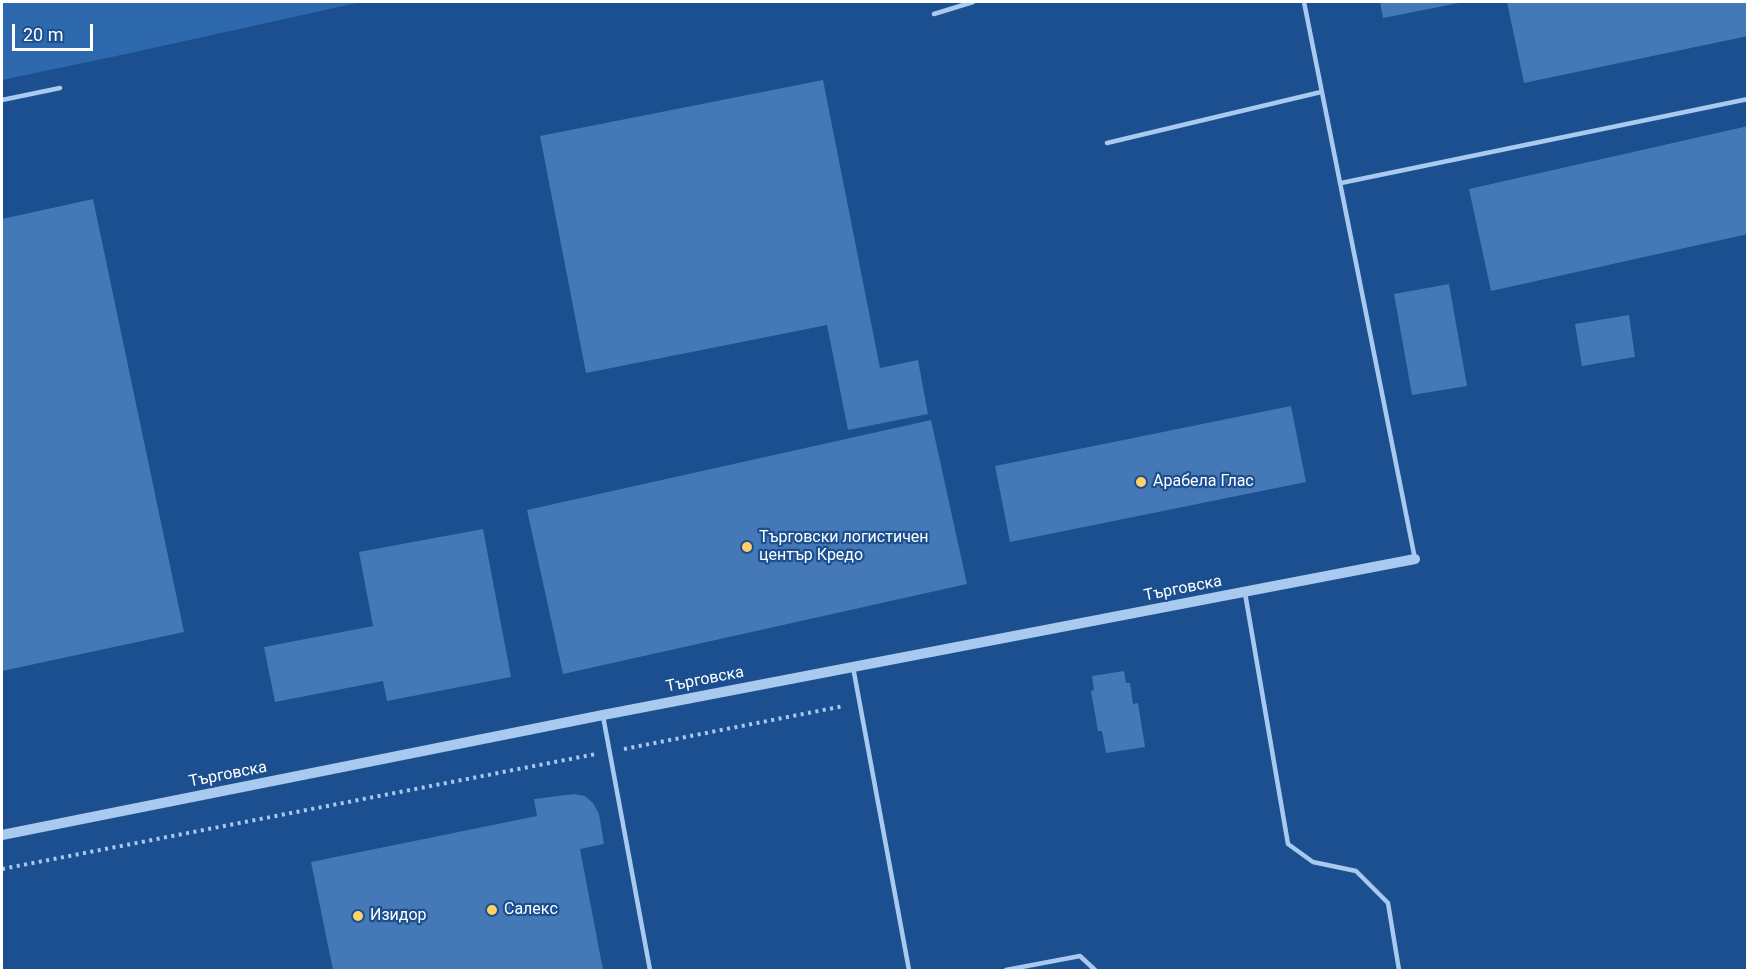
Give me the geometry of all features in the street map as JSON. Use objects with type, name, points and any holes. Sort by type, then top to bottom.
[{"type":"street","name":"Търговска","points":[[2,835],[603,715],[1415,559]]},
{"type":"lane","points":[[934,14],[973,2]]},
{"type":"lane","points":[[1304,2],[1415,559]]},
{"type":"lane","points":[[2,100],[60,88]]},
{"type":"lane","points":[[1107,143],[1321,92]]},
{"type":"lane","points":[[1341,183],[1748,99]]},
{"type":"lane","points":[[1245,592],[1288,844],[1313,862],[1356,871],[1388,903],[1400,970]]},
{"type":"lane","points":[[853,667],[909,970]]},
{"type":"lane","points":[[603,715],[650,970]]},
{"type":"lane","points":[[1006,970],[1080,956],[1095,970]]},
{"type":"path","points":[[2,869],[859,703]]},
{"type":"shaded area","points":[[2,2],[361,2],[2,80]]},
{"type":"building","points":[[1380,2],[1459,2],[1459,3],[1383,18]]},
{"type":"building","points":[[1507,2],[1748,2],[1748,36],[1524,83]]},
{"type":"building","points":[[823,80],[880,368],[918,360],[928,414],[848,430],[827,325],[586,373],[540,136]]},
{"type":"building","points":[[1748,126],[1748,234],[1491,291],[1469,189]]},
{"type":"building","points":[[93,199],[184,632],[2,671],[2,219]]},
{"type":"building","points":[[1449,284],[1467,386],[1412,395],[1394,294]]},
{"type":"building","points":[[1629,315],[1635,357],[1582,366],[1575,324]]},
{"type":"building","points":[[1291,406],[1306,482],[1010,542],[995,466]]},
{"type":"building","name":"Търговски логистичен център Кредо","points":[[931,420],[967,584],[563,674],[527,510]]},
{"type":"building","points":[[483,529],[511,677],[387,701],[383,681],[275,702],[264,647],[373,626],[359,552]]},
{"type":"building","points":[[1124,671],[1126,683],[1130,683],[1133,704],[1138,703],[1145,747],[1106,753],[1102,731],[1098,731],[1091,691],[1094,690],[1092,676]]},
{"type":"building","name":"Салекс","points":[[574,794],[585,796],[593,803],[599,814],[604,844],[580,849],[603,970],[333,970],[311,862],[537,816],[534,799]]},
{"type":"place","name":"Арабела Глас","points":[[1141,482]]},
{"type":"place","name":"Търговски логистичен център Кредо","points":[[747,547]]},
{"type":"place","name":"Салекс","points":[[492,910]]},
{"type":"place","name":"Изидор","points":[[358,916]]}]
